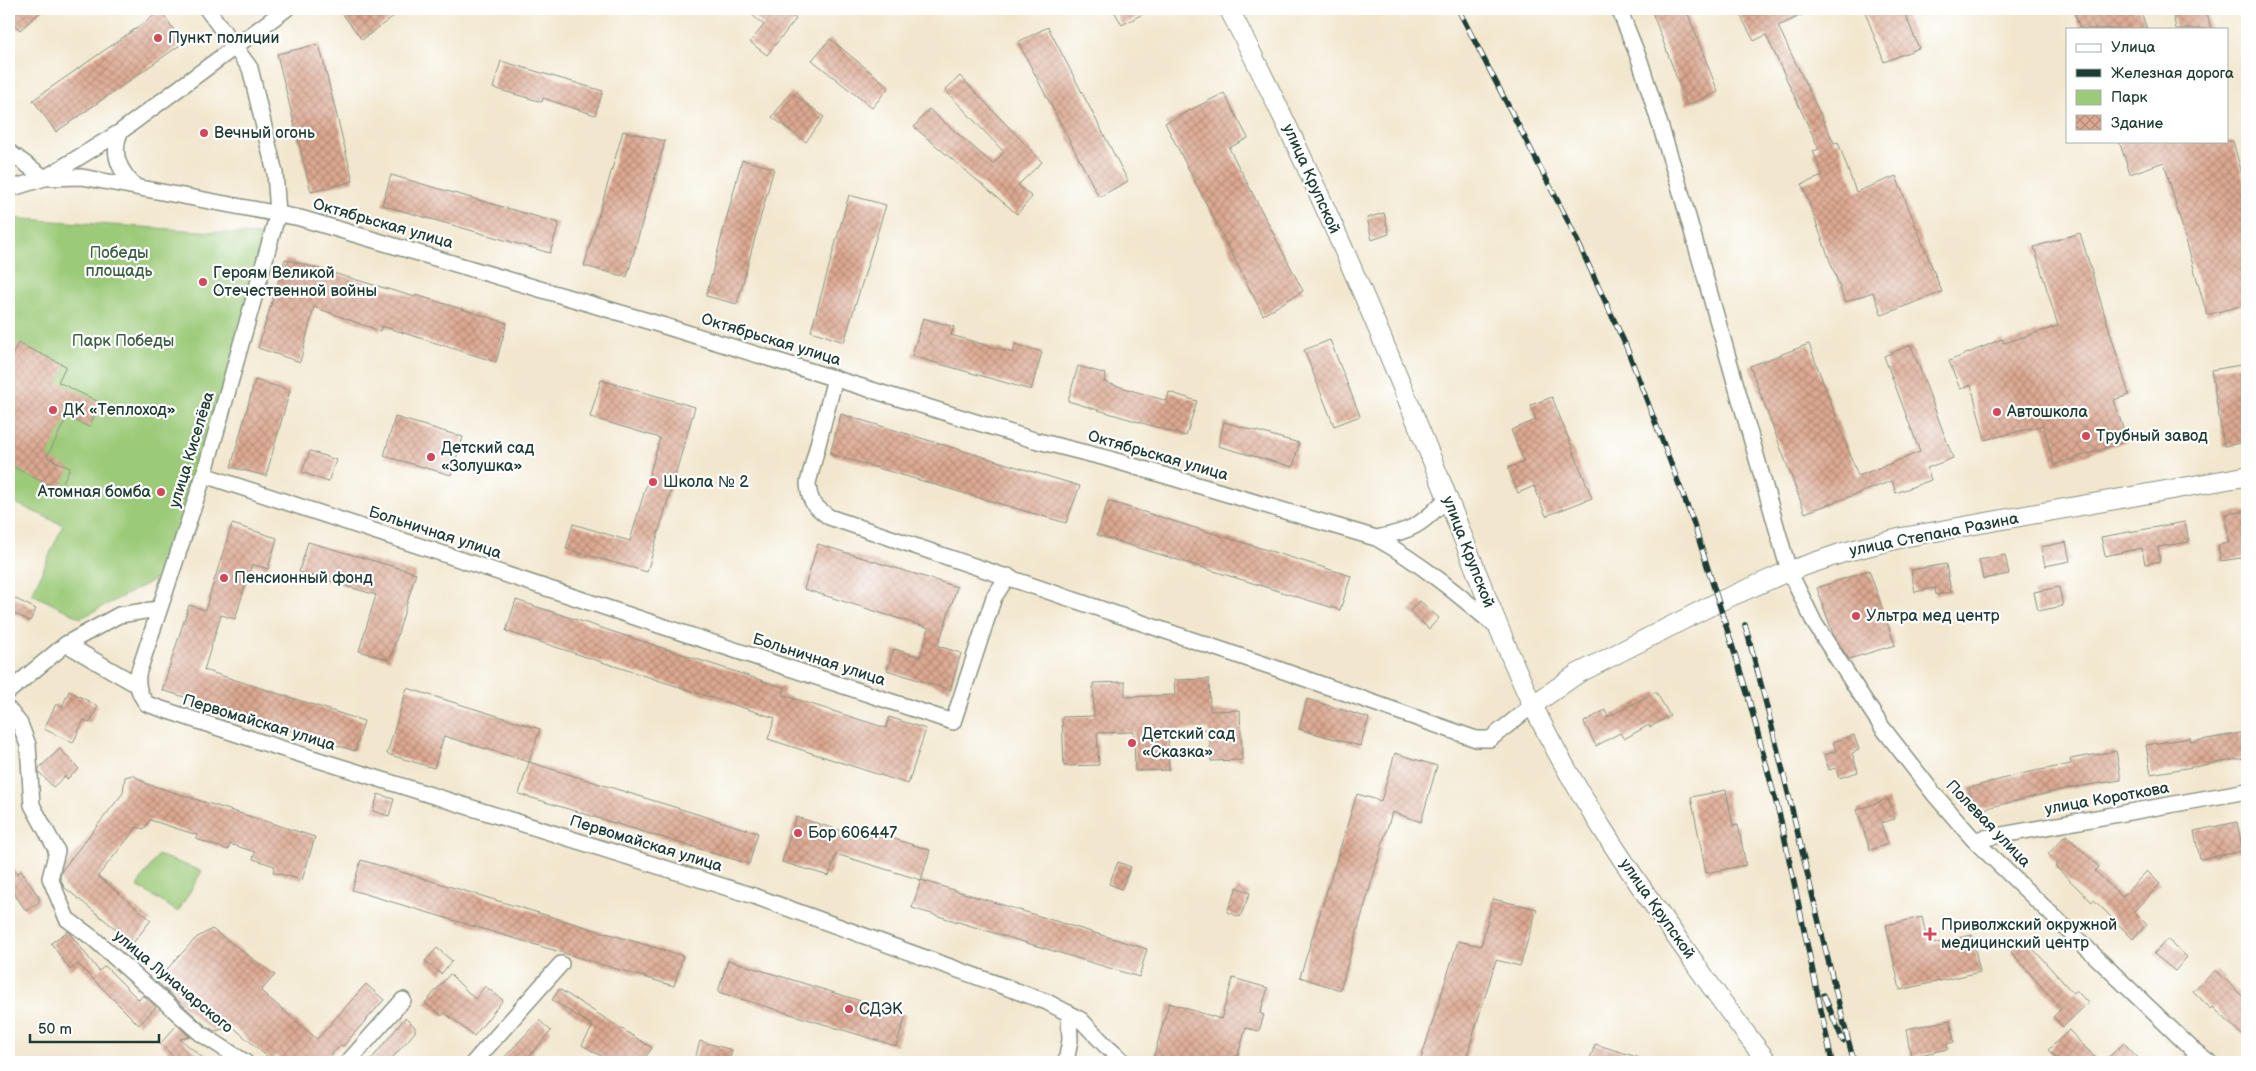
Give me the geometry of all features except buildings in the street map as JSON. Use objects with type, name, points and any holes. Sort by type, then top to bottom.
[{"type":"street","points":[[207,9],[250,68],[275,173],[278,213]]},
{"type":"street","points":[[9,189],[45,178],[120,132],[286,9]]},
{"type":"street","name":"улица Крупской","points":[[1229,9],[1272,92],[1367,302],[1498,628],[1533,705],[1576,785],[1623,863],[1768,1062]]},
{"type":"street","name":"Полевая улица","points":[[1620,9],[1640,61],[1678,182],[1789,571],[1814,624],[1882,727],[1934,794],[1974,840],[2192,1049],[2209,1062]]},
{"type":"street","points":[[120,132],[116,143],[117,157],[124,176],[136,187]]},
{"type":"street","points":[[9,152],[45,178]]},
{"type":"street","name":"Октябрьская улица","points":[[45,178],[82,177],[300,218],[492,274],[1034,440],[1106,458],[1376,538],[1408,556],[1442,581],[1498,628]]},
{"type":"street","name":"улица Киселёва","points":[[138,690],[138,674],[204,475],[278,213]]},
{"type":"street","points":[[834,378],[808,483],[809,496],[816,508],[829,517],[1008,576],[1476,740],[1490,739],[1533,705]]},
{"type":"street","name":"Больничная улица","points":[[204,475],[953,722],[994,597],[1008,576]]},
{"type":"street","name":"улица Степана Разина","points":[[1533,705],[1577,674],[1718,602],[1789,571],[1845,552],[1905,538],[2247,476]]},
{"type":"street","points":[[1376,538],[1404,532],[1426,520],[1447,498]]},
{"type":"street","points":[[9,691],[66,644],[120,615],[158,609]]},
{"type":"street","name":"Первомайская улица","points":[[66,644],[138,690],[147,704],[168,712],[754,896],[1037,999],[1081,1020],[1124,1062]]},
{"type":"street","name":"улица Луначарского","points":[[9,710],[20,724],[28,745],[32,805],[57,851],[50,878],[66,919],[94,940],[200,1033],[245,1062]]},
{"type":"street","name":"улица Короткова","points":[[1974,840],[2247,791]]},
{"type":"street","points":[[474,1062],[561,964]]},
{"type":"street","points":[[348,1062],[403,1000]]},
{"type":"street","points":[[1066,1062],[1070,1040],[1069,1013]]},
{"type":"green space","name":"Парк Победы","points":[[9,218],[273,236],[171,571],[81,618],[32,594],[63,525],[9,500]]},
{"type":"green space","points":[[158,855],[202,871],[178,912],[137,886]]},
{"type":"railway","points":[[1458,9],[1569,223],[1626,346],[1693,521],[1748,696],[1781,821],[1832,1062]]},
{"type":"railway","points":[[1745,625],[1774,734],[1854,1062]]},
{"type":"railway","points":[[1824,995],[1843,1041]]},
{"type":"place","name":"Пункт полиции","points":[[158,38]]},
{"type":"place","name":"Вечный огонь","points":[[204,133]]},
{"type":"place","name":"Героям Великой Отечественной войны","points":[[203,282]]},
{"type":"place","name":"ДК «Теплоход»","points":[[53,410]]},
{"type":"place","name":"Автошкола","points":[[1997,412]]},
{"type":"place","name":"Трубный завод","points":[[2086,436]]},
{"type":"place","name":"Детский сад «Золушка»","points":[[431,457]]},
{"type":"place","name":"Школа № 2","points":[[653,482]]},
{"type":"place","name":"Атомная бомба","points":[[161,492]]},
{"type":"place","name":"Пенсионный фонд","points":[[224,578]]},
{"type":"place","name":"Ультра мед центр","points":[[1856,616]]},
{"type":"place","name":"Детский сад «Сказка»","points":[[1132,743]]},
{"type":"place","name":"Бор 606447","points":[[798,833]]},
{"type":"place","name":"Приволжский окружной медицинский центр","points":[[1930,934]]},
{"type":"place","name":"СДЭК","points":[[849,1009]]},
{"type":"park label","name":"Победы площадь","points":[[119,262]]}]
